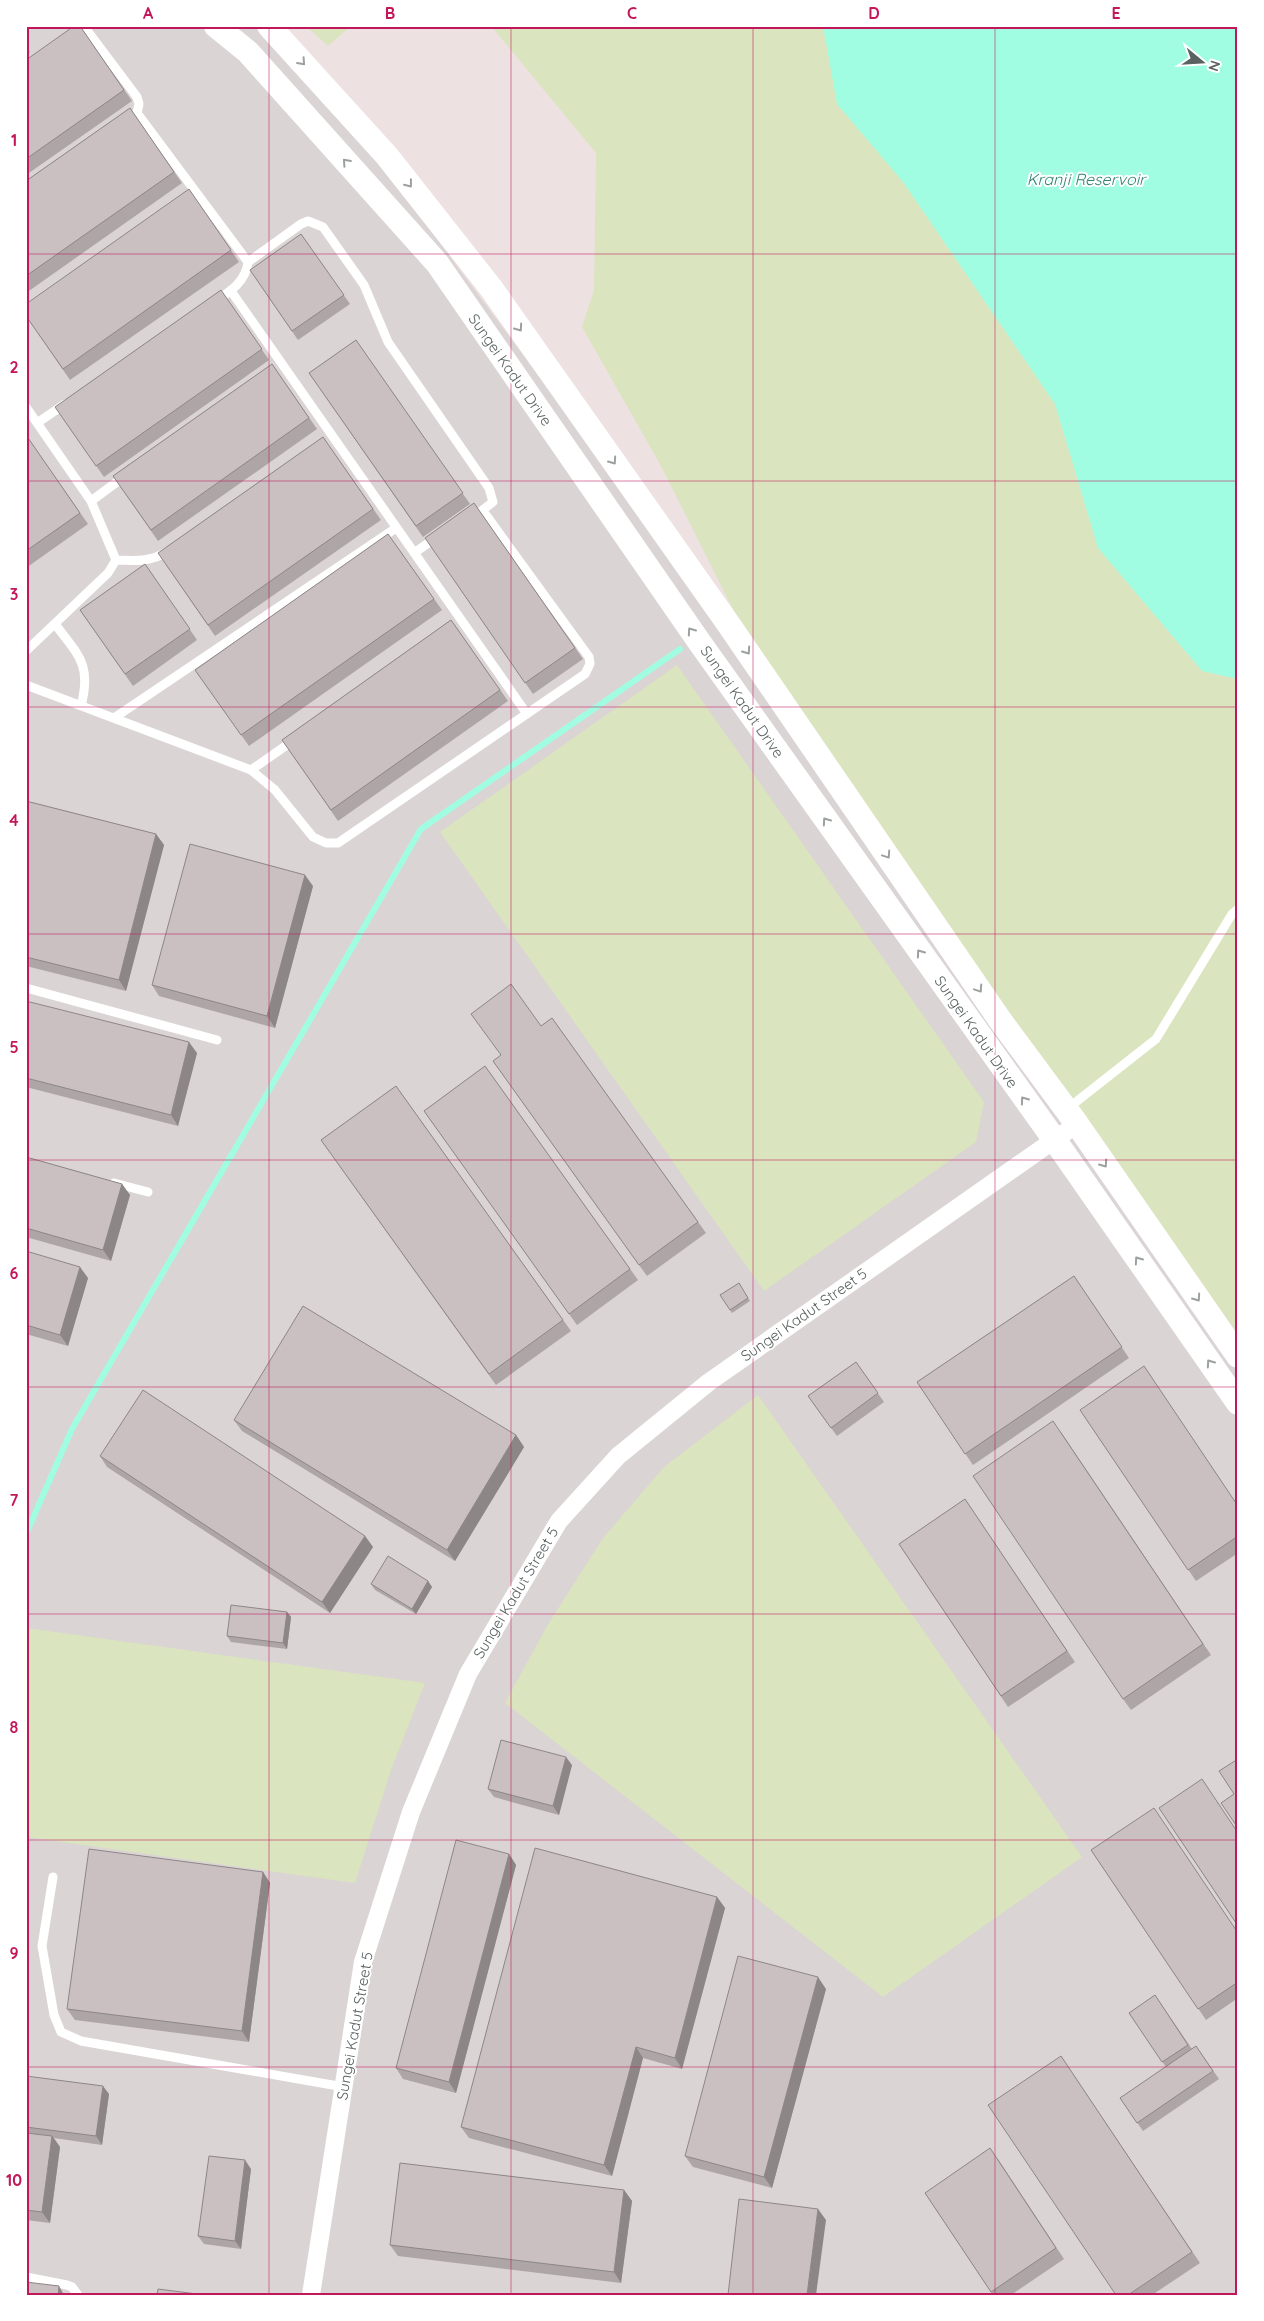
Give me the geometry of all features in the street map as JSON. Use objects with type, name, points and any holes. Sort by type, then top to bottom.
[{"type":"main road","name":"Sungei Kadut Drive","points":[[216,26],[248,52],[437,263],[700,643],[1054,1139],[1238,1403]]},
{"type":"main road","name":"Sungei Kadut Drive","points":[[269,26],[387,156],[491,288],[727,622],[1000,1020],[1071,1117],[1238,1356]]},
{"type":"street","name":"Sungei Kadut Street 5","points":[[311,2295],[363,1962],[412,1812],[468,1674],[559,1521],[618,1456],[710,1382],[1054,1139],[1071,1117]]},
{"type":"lane","points":[[63,44],[78,33],[90,33],[137,97],[139,104],[138,113],[248,262],[247,271],[242,280],[231,291],[206,308]]},
{"type":"lane","points":[[121,125],[138,113]]},
{"type":"lane","points":[[186,196],[194,190]]},
{"type":"lane","points":[[248,262],[301,224],[308,221],[323,228],[364,285],[388,342],[489,488],[493,502],[480,512],[472,513],[464,518]]},
{"type":"lane","points":[[231,291],[281,363],[326,435],[396,528],[527,714]]},
{"type":"lane","points":[[273,369],[281,363]]},
{"type":"lane","points":[[37,423],[69,401]]},
{"type":"lane","points":[[26,407],[91,501],[116,560]]},
{"type":"lane","points":[[91,501],[131,472]]},
{"type":"lane","points":[[26,685],[251,770],[275,790],[313,837],[326,843],[338,843],[585,674],[590,664],[588,657],[577,641],[486,515],[480,512]]},
{"type":"lane","points":[[114,718],[396,528]]},
{"type":"lane","points":[[414,553],[442,533]]},
{"type":"lane","points":[[116,560],[141,561],[159,557],[174,546]]},
{"type":"lane","points":[[26,651],[108,573],[116,560]]},
{"type":"lane","points":[[454,628],[462,622]]},
{"type":"lane","points":[[55,624],[82,660],[85,674],[82,706]]},
{"type":"lane","points":[[251,770],[300,736]]},
{"type":"lane","points":[[1071,1117],[1156,1039],[1232,914],[1238,909]]},
{"type":"lane","points":[[26,988],[217,1040]]},
{"type":"lane","points":[[101,1180],[148,1192]]},
{"type":"lane","points":[[53,1877],[42,1946],[54,2015],[61,2032],[81,2041],[344,2087]]},
{"type":"lane","points":[[26,2278],[67,2285],[72,2287],[78,2295]]},
{"type":"shaded area","points":[[26,26],[279,26],[1238,1318],[1238,2295],[26,2295]]},
{"type":"shaded area","points":[[306,26],[351,26],[328,46]]},
{"type":"shaded area","points":[[491,26],[824,26],[902,180],[1056,405],[1100,549],[1202,671],[1238,679],[1238,1334],[785,713],[661,466],[582,327],[594,290],[596,153]]},
{"type":"shaded area","points":[[677,665],[984,1102],[976,1142],[764,1291],[440,832]]},
{"type":"shaded area","points":[[758,1395],[1082,1857],[883,1997],[505,1703],[547,1626],[603,1538],[664,1467]]},
{"type":"shaded area","points":[[26,1628],[425,1683],[391,1770],[355,1883],[26,1837]]},
{"type":"water","name":"Kranji Reservoir","points":[[823,26],[1238,26],[1238,679],[1202,671],[1098,548],[1055,404],[903,182],[837,104]]},
{"type":"building","points":[[74,26],[80,26],[124,90],[26,159],[26,60]]},
{"type":"building","points":[[130,108],[174,172],[26,276],[26,181]]},
{"type":"building","points":[[189,189],[231,250],[63,369],[26,316],[26,304]]},
{"type":"building","points":[[301,234],[344,295],[292,331],[250,270]]},
{"type":"building","points":[[221,290],[262,349],[96,466],[55,407]]},
{"type":"building","points":[[356,340],[463,493],[416,526],[309,373]]},
{"type":"building","points":[[272,364],[309,418],[151,530],[113,476]]},
{"type":"building","points":[[26,435],[80,513],[26,551]]},
{"type":"building","points":[[323,437],[373,509],[208,625],[158,553]]},
{"type":"building","points":[[474,503],[575,648],[525,683],[425,538]]},
{"type":"building","points":[[388,534],[434,599],[241,735],[195,670]]},
{"type":"building","points":[[145,564],[190,629],[125,674],[80,610]]},
{"type":"building","points":[[451,620],[500,690],[331,810],[282,740]]},
{"type":"building","points":[[26,801],[156,834],[119,980],[26,957]]},
{"type":"building","points":[[190,844],[305,875],[267,1016],[152,985]]},
{"type":"building","points":[[511,984],[541,1026],[552,1018],[698,1222],[639,1265],[493,1061],[501,1055],[471,1014]]},
{"type":"building","points":[[26,1001],[189,1042],[171,1115],[26,1078]]},
{"type":"building","points":[[485,1066],[630,1269],[569,1314],[424,1111]]},
{"type":"building","points":[[396,1086],[563,1320],[489,1374],[321,1140]]},
{"type":"building","points":[[26,1157],[122,1184],[103,1250],[26,1228]]},
{"type":"building","points":[[26,1251],[80,1267],[60,1335],[26,1325]]},
{"type":"building","points":[[1074,1276],[1122,1347],[965,1454],[917,1382]]},
{"type":"building","points":[[739,1283],[748,1298],[730,1310],[720,1295]]},
{"type":"building","points":[[303,1306],[516,1435],[447,1550],[234,1420]]},
{"type":"building","points":[[856,1362],[878,1393],[831,1428],[808,1396]]},
{"type":"building","points":[[1144,1366],[1238,1506],[1238,1536],[1188,1570],[1080,1410]]},
{"type":"building","points":[[143,1390],[365,1536],[322,1602],[100,1456]]},
{"type":"building","points":[[1053,1421],[1203,1644],[1123,1699],[973,1476]]},
{"type":"building","points":[[965,1499],[1067,1651],[1001,1696],[899,1544]]},
{"type":"building","points":[[388,1556],[428,1581],[412,1609],[371,1584]]},
{"type":"building","points":[[231,1605],[287,1612],[283,1643],[227,1636]]},
{"type":"building","points":[[501,1740],[566,1757],[553,1806],[488,1789]]},
{"type":"building","points":[[1238,1759],[1238,1828],[1221,1803],[1234,1794],[1219,1771]]},
{"type":"building","points":[[1202,1779],[1238,1833],[1238,1926],[1159,1808]]},
{"type":"building","points":[[1154,1808],[1238,1933],[1238,1982],[1198,2009],[1091,1850]]},
{"type":"building","points":[[456,1840],[509,1854],[449,2082],[396,2068]]},
{"type":"building","points":[[535,1848],[717,1897],[675,2058],[636,2047],[604,2165],[461,2127]]},
{"type":"building","points":[[89,1849],[263,1872],[242,2031],[67,2009]]},
{"type":"building","points":[[738,1956],[818,1977],[764,2177],[685,2156]]},
{"type":"building","points":[[1155,1995],[1188,2045],[1162,2062],[1129,2013]]},
{"type":"building","points":[[1196,2046],[1213,2071],[1137,2123],[1120,2098]]},
{"type":"building","points":[[1061,2056],[1192,2252],[1128,2295],[1116,2295],[988,2105]]},
{"type":"building","points":[[26,2076],[103,2086],[96,2136],[26,2127]]},
{"type":"building","points":[[26,2133],[52,2136],[42,2212],[26,2210]]},
{"type":"building","points":[[990,2148],[1056,2248],[991,2292],[925,2193]]},
{"type":"building","points":[[209,2156],[245,2160],[235,2241],[198,2236]]},
{"type":"building","points":[[400,2163],[624,2190],[614,2272],[390,2245]]},
{"type":"building","points":[[739,2199],[818,2209],[807,2295],[728,2295]]},
{"type":"building","points":[[26,2282],[59,2286],[58,2295],[26,2295]]},
{"type":"building","points":[[158,2289],[205,2295],[157,2295]]},
{"type":"waterway","points":[[26,1534],[72,1429],[421,829],[680,649]]}]
